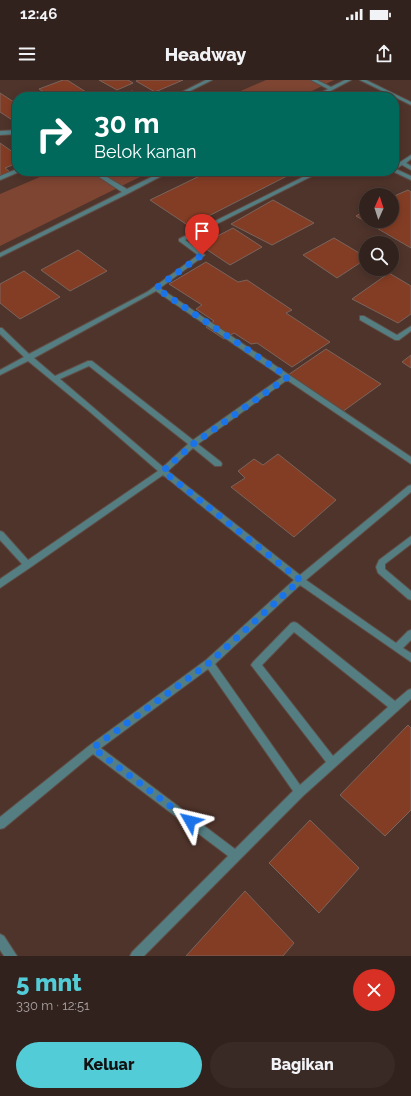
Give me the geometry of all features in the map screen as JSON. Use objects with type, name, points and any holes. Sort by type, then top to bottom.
[{"type":"lane","points":[[186,92],[210,80]]},
{"type":"lane","points":[[313,80],[332,89]]},
{"type":"lane","points":[[326,92],[349,80]]},
{"type":"lane","points":[[362,80],[386,92]]},
{"type":"lane","points":[[399,98],[411,104]]},
{"type":"lane","points":[[0,133],[12,132]]},
{"type":"lane","points":[[399,165],[411,157]]},
{"type":"lane","points":[[402,163],[411,168]]},
{"type":"lane","points":[[399,172],[411,178]]},
{"type":"lane","points":[[0,178],[12,173]]},
{"type":"lane","points":[[101,176],[127,192]]},
{"type":"lane","points":[[0,254],[158,176]]},
{"type":"lane","points":[[0,373],[156,288],[202,255],[181,240],[309,176]]},
{"type":"lane","points":[[156,288],[411,461]]},
{"type":"lane","points":[[362,318],[397,338],[411,328]]},
{"type":"lane","points":[[0,330],[28,358],[163,471],[300,580],[411,658]]},
{"type":"lane","points":[[54,379],[90,363],[218,464]]},
{"type":"lane","points":[[0,584],[163,471],[193,444],[288,377]]},
{"type":"lane","points":[[0,824],[93,748],[209,663],[300,580],[411,488]]},
{"type":"lane","points":[[0,534],[28,565]]},
{"type":"lane","points":[[411,539],[382,562],[380,567],[381,571],[411,596]]},
{"type":"lane","points":[[332,762],[256,665],[294,626],[395,707]]},
{"type":"lane","points":[[397,648],[411,634]]},
{"type":"lane","points":[[209,663],[299,792]]},
{"type":"lane","points":[[136,956],[299,792],[411,693]]},
{"type":"lane","points":[[93,748],[236,856]]},
{"type":"lane","points":[[0,940],[11,956]]},
{"type":"shaded area","points":[[0,80],[411,80],[411,956],[0,956]]},
{"type":"shaded area","points":[[266,80],[334,80],[310,92],[238,92]]},
{"type":"shaded area","points":[[42,176],[142,176],[0,246],[0,194]]},
{"type":"building","points":[[63,80],[67,80],[86,92],[44,92],[39,89]]},
{"type":"building","points":[[99,80],[128,80],[133,83],[117,90]]},
{"type":"building","points":[[183,80],[155,92],[136,81]]},
{"type":"building","points":[[0,93],[12,101],[12,120],[0,112]]},
{"type":"building","points":[[0,143],[12,151],[12,165],[5,168],[10,172],[0,177]]},
{"type":"building","points":[[200,176],[287,176],[189,226],[150,200]]},
{"type":"building","points":[[408,190],[411,192],[411,248],[399,241],[399,236],[390,236],[377,228],[399,228],[399,194]]},
{"type":"building","points":[[273,200],[314,223],[272,245],[231,224]]},
{"type":"building","points":[[233,228],[262,247],[230,265],[200,245]]},
{"type":"building","points":[[334,238],[359,253],[359,264],[337,278],[303,255]]},
{"type":"building","points":[[78,250],[107,271],[70,291],[41,270]]},
{"type":"building","points":[[206,262],[238,282],[247,280],[292,310],[286,313],[330,342],[292,367],[257,343],[251,344],[234,333],[224,339],[206,327],[214,321],[196,309],[202,305],[169,284]]},
{"type":"building","points":[[24,271],[60,297],[20,319],[0,303],[0,284]]},
{"type":"building","points":[[385,276],[394,276],[411,286],[411,314],[398,323],[352,299]]},
{"type":"building","points":[[326,349],[381,384],[342,412],[288,375]]},
{"type":"building","points":[[411,355],[411,368],[402,362]]},
{"type":"building","points":[[278,454],[336,500],[294,537],[231,487],[245,478],[238,471],[254,459],[263,465]]},
{"type":"building","points":[[408,725],[411,728],[411,810],[385,836],[340,795]]},
{"type":"building","points":[[310,820],[359,868],[319,913],[269,863]]},
{"type":"building","points":[[245,891],[294,943],[283,956],[186,956]]},
{"type":"route","points":[[190,821],[93,748],[209,663],[300,580],[163,471],[193,444],[288,377],[156,288],[202,255]]}]
